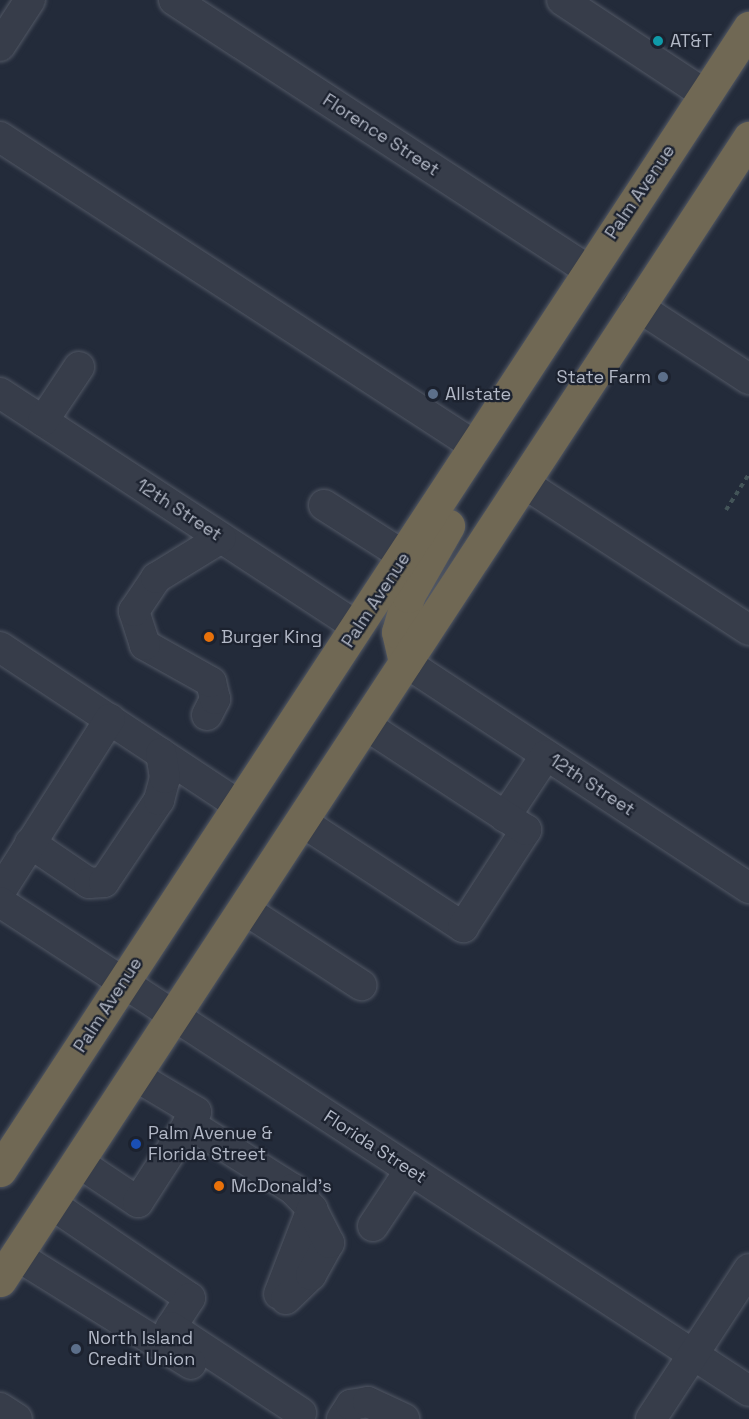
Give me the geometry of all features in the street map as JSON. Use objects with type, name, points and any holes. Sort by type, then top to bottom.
[{"type":"highway","name":"Palm Avenue","points":[[2,1162],[358,627],[588,270],[749,28]]},
{"type":"highway","points":[[8,1267],[749,138]]},
{"type":"highway","points":[[405,662],[398,632],[408,596],[471,484],[475,446]]},
{"type":"street","points":[[0,46],[30,0]]},
{"type":"street","name":"Florence Street","points":[[174,0],[588,270]]},
{"type":"street","points":[[562,0],[706,95]]},
{"type":"street","points":[[0,137],[475,446]]},
{"type":"street","points":[[637,306],[749,379]]},
{"type":"street","points":[[43,421],[79,367]]},
{"type":"street","name":"12th Street","points":[[0,393],[358,627]]},
{"type":"street","points":[[522,482],[749,630]]},
{"type":"street","points":[[324,506],[404,556]]},
{"type":"street","points":[[207,715],[215,699],[211,682],[145,645],[134,611],[156,578],[221,538]]},
{"type":"street","points":[[0,647],[240,806]]},
{"type":"street","name":"12th Street","points":[[405,662],[749,888]]},
{"type":"street","points":[[0,892],[110,719]]},
{"type":"street","points":[[301,821],[463,927],[526,830],[364,724]]},
{"type":"street","points":[[30,843],[89,883],[104,882],[159,800],[165,778],[161,753]]},
{"type":"street","points":[[506,817],[546,755]]},
{"type":"street","name":"Florida Street","points":[[0,902],[749,1391]]},
{"type":"street","points":[[244,909],[361,985]]},
{"type":"street","points":[[134,1075],[293,1189],[312,1209],[282,1296]]},
{"type":"street","points":[[78,1162],[138,1202],[192,1118]]},
{"type":"street","points":[[373,1226],[410,1170]]},
{"type":"street","points":[[50,1203],[190,1298],[171,1327],[301,1413]]},
{"type":"street","points":[[8,1267],[199,1369]]},
{"type":"street","points":[[651,1419],[749,1269]]},
{"type":"street","points":[[342,1419],[351,1405],[368,1402],[404,1419]]},
{"type":"street","points":[[0,1408],[17,1419]]},
{"type":"path","points":[[726,510],[749,474]]},
{"type":"place","name":"AT&T","points":[[658,41]]},
{"type":"place","name":"State Farm","points":[[663,377]]},
{"type":"place","name":"Allstate","points":[[433,394]]},
{"type":"place","name":"Burger King","points":[[209,637]]},
{"type":"place","name":"Palm Avenue & Florida Street","points":[[136,1144]]},
{"type":"place","name":"McDonald's","points":[[219,1186]]},
{"type":"place","name":"North Island Credit Union","points":[[76,1349]]}]
